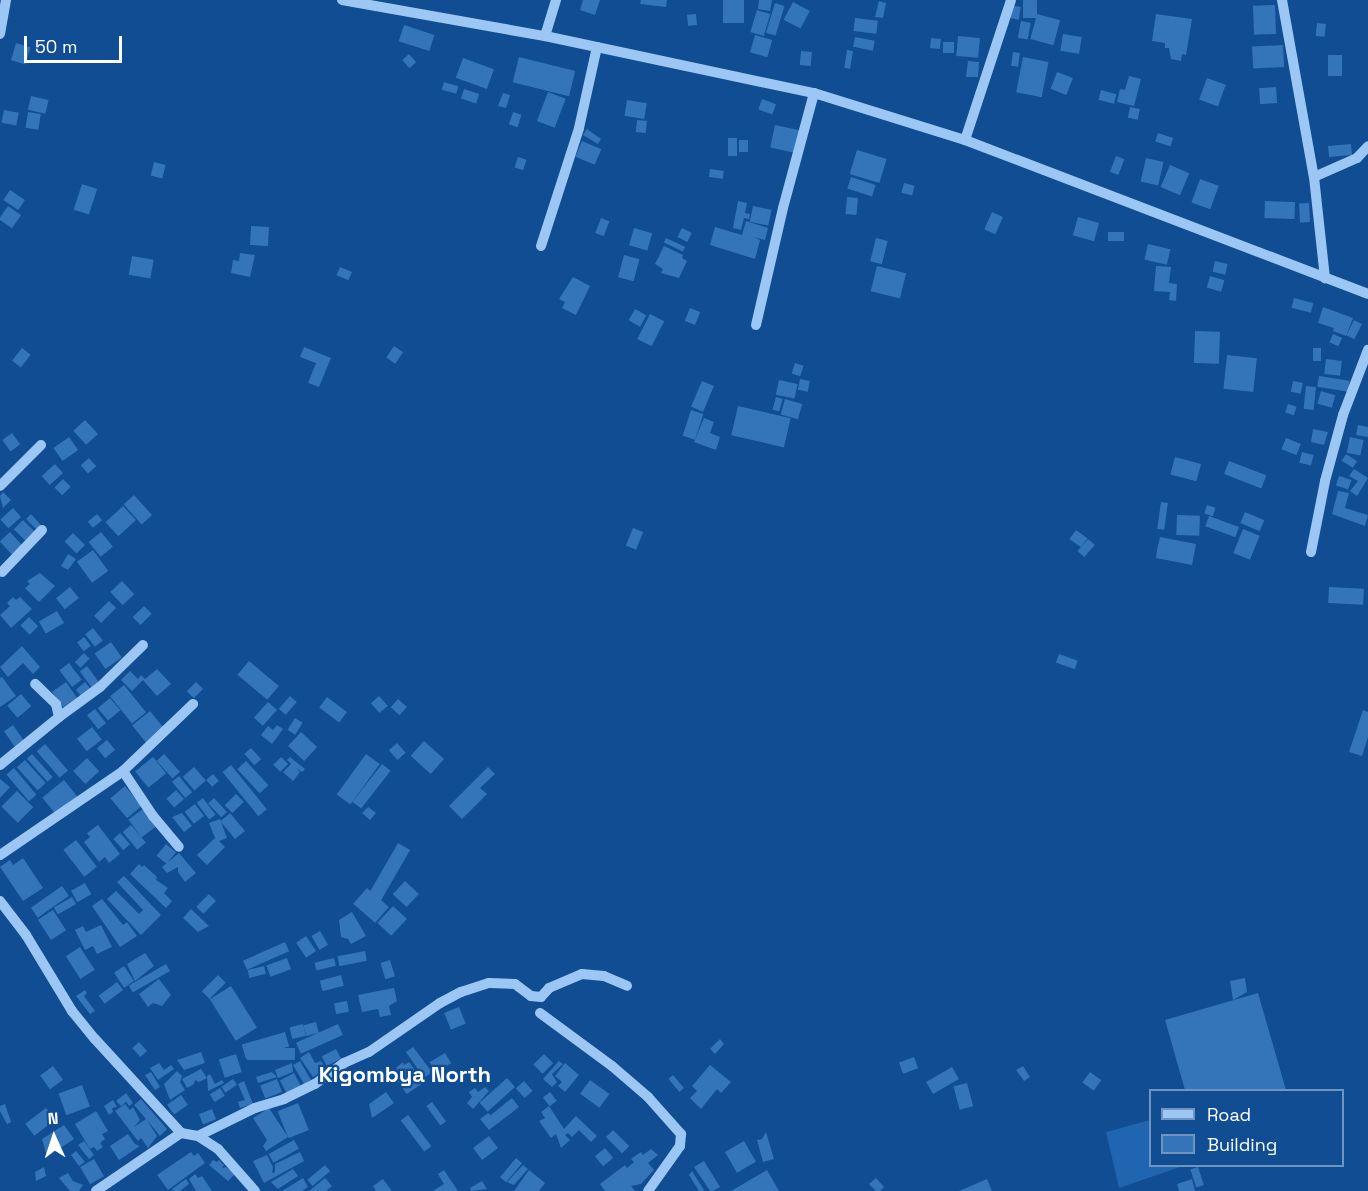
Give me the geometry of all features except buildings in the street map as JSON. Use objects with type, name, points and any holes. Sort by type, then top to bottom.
[{"type":"street","points":[[0,34],[6,0]]},
{"type":"street","points":[[342,0],[545,36],[814,93],[964,140],[1368,294]]},
{"type":"street","points":[[545,36],[556,0]]},
{"type":"street","points":[[964,140],[1011,0]]},
{"type":"street","points":[[1282,0],[1314,177],[1324,278]]},
{"type":"street","points":[[541,246],[579,128],[597,47]]},
{"type":"street","points":[[756,326],[783,208],[814,93]]},
{"type":"street","points":[[1314,177],[1357,158],[1368,146]]},
{"type":"street","points":[[1311,552],[1325,481],[1343,415],[1368,350]]},
{"type":"street","points":[[0,486],[41,445]]},
{"type":"street","points":[[1,572],[42,530]]},
{"type":"street","points":[[0,765],[100,687],[143,645]]},
{"type":"street","points":[[35,684],[56,704],[59,717]]},
{"type":"street","points":[[0,855],[123,771],[193,704]]},
{"type":"street","points":[[123,771],[153,816],[179,847]]},
{"type":"street","points":[[0,901],[26,935],[72,1011],[181,1132],[198,1136],[218,1149],[255,1191]]},
{"type":"street","points":[[198,1136],[255,1108],[315,1084],[344,1063],[369,1052],[440,1003],[470,989],[489,983],[515,984],[531,996],[541,997],[549,988],[582,974],[604,976],[627,986]]},
{"type":"street","points":[[540,1013],[612,1066],[648,1097],[681,1134],[680,1146],[648,1191]]},
{"type":"street","points":[[96,1191],[181,1132]]},
{"type":"shaded area","points":[[1149,1120],[1149,1167],[1180,1167],[1119,1188],[1106,1132]]},
{"type":"district","name":"Kigombya North","points":[[405,1075]]}]
